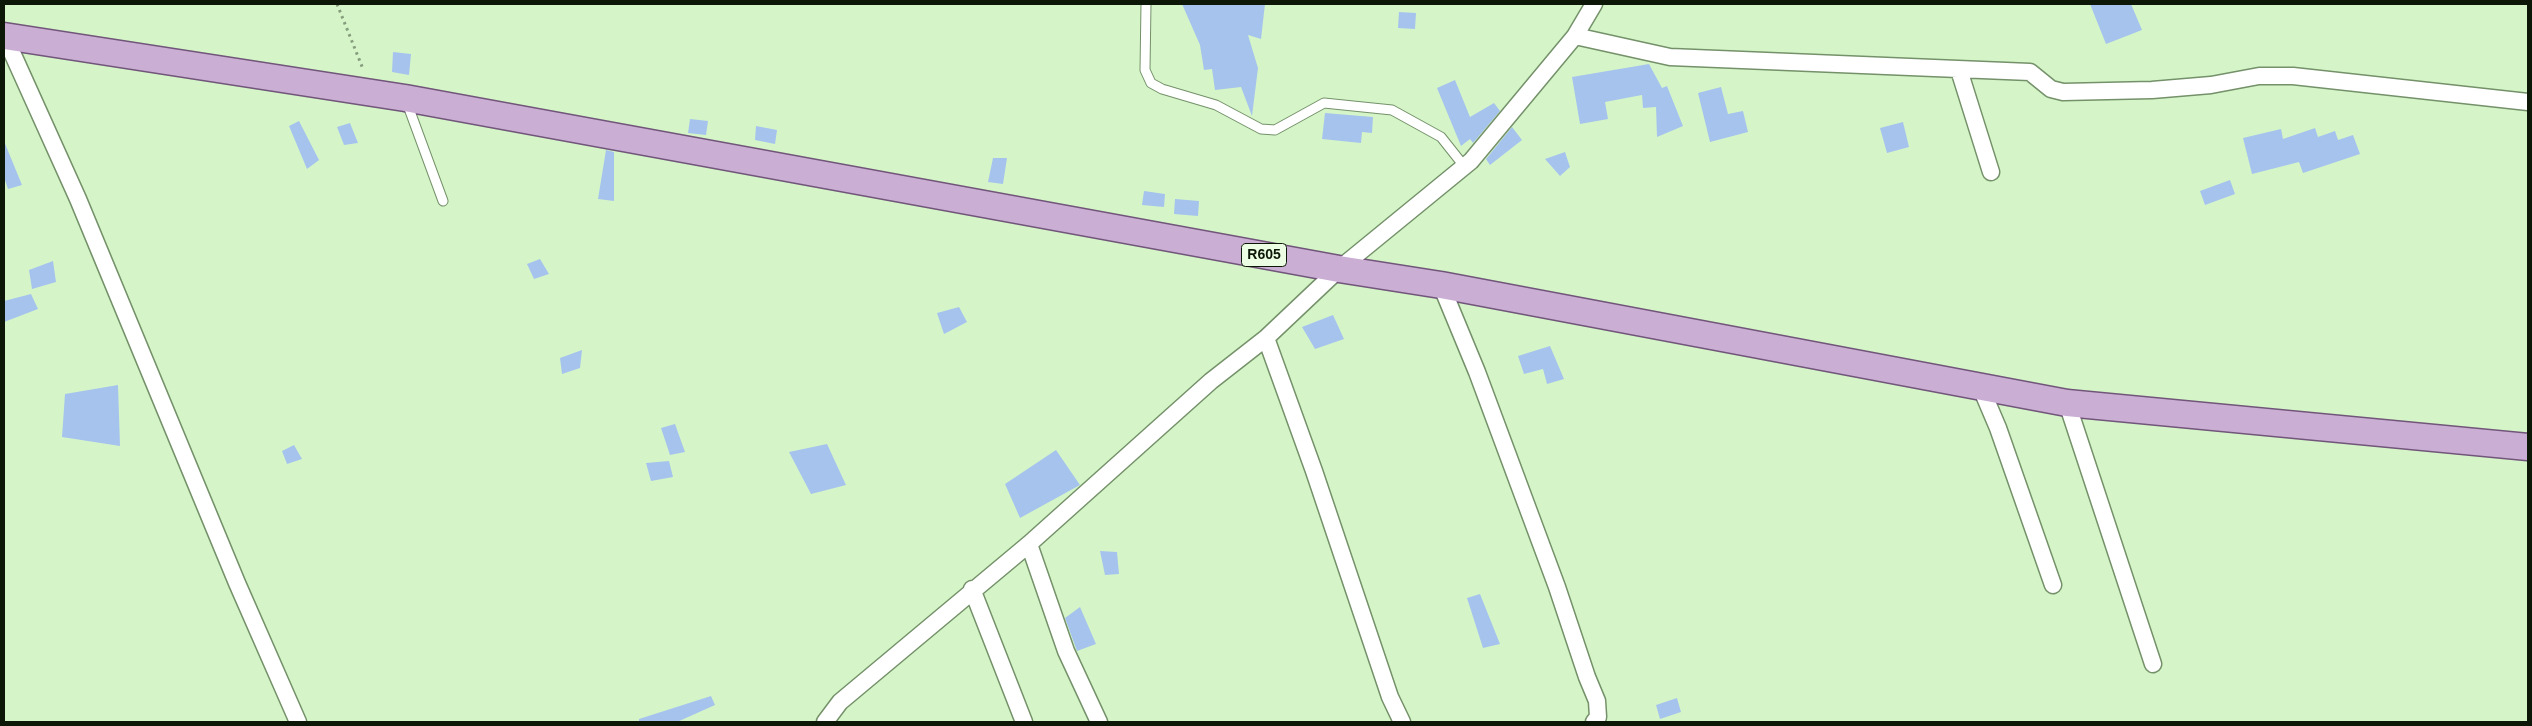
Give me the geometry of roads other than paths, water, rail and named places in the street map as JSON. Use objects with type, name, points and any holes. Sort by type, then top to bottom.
[{"type":"main road","name":"R605","points":[[5,37],[405,98],[1339,269],[1441,285],[1981,388],[2067,402],[2528,447]]},
{"type":"street","points":[[825,722],[840,702],[972,589],[1029,544],[1211,381],[1266,338],[1339,269],[1464,166],[1518,107],[1575,36],[1594,4]]},
{"type":"street","points":[[1575,36],[1670,57],[2030,72],[2051,89],[2063,92],[2152,90],[2211,85],[2259,76],[2293,76],[2528,102]]},
{"type":"street","points":[[5,37],[78,198],[237,583],[298,722]]},
{"type":"street","points":[[1959,70],[1991,172]]},
{"type":"street","points":[[1441,285],[1477,372],[1597,701],[1598,717],[1594,722]]},
{"type":"street","points":[[1266,338],[1314,471],[1390,697],[1402,722]]},
{"type":"street","points":[[1981,388],[1998,428],[2053,585]]},
{"type":"street","points":[[2067,402],[2153,664]]},
{"type":"street","points":[[1029,544],[1066,651],[1099,722]]},
{"type":"street","points":[[972,589],[1024,722]]},
{"type":"lane","points":[[1146,4],[1145,70],[1151,83],[1162,89],[1216,105],[1261,129],[1275,130],[1324,103],[1392,110],[1441,137],[1464,166]]},
{"type":"lane","points":[[405,98],[443,201]]}]
